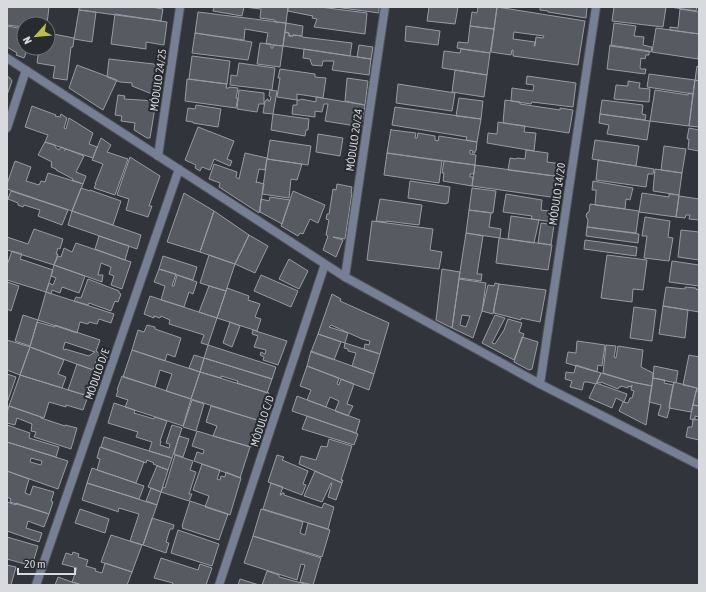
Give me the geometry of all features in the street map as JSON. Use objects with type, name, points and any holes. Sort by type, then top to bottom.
[{"type":"street","name":"MÓDULO 24/25","points":[[158,156],[180,7]]},
{"type":"street","name":"MÓDULO 20/24","points":[[345,277],[385,7]]},
{"type":"street","name":"MÓDULO 14/20","points":[[540,384],[596,7]]},
{"type":"street","points":[[7,58],[345,277],[540,384],[699,465]]},
{"type":"street","points":[[7,128],[26,70]]},
{"type":"street","name":"MÓDULO D/E","points":[[36,585],[179,169]]},
{"type":"street","name":"MÓDULO C/D","points":[[219,585],[325,264]]},
{"type":"building","points":[[7,7],[49,7],[48,16],[16,16],[16,26],[7,25]]},
{"type":"building","points":[[79,7],[151,7],[163,9],[161,21],[79,10]]},
{"type":"building","points":[[214,7],[244,7],[242,16],[213,11]]},
{"type":"building","points":[[244,7],[288,7],[286,23],[260,18],[261,9]]},
{"type":"building","points":[[288,7],[320,7],[367,13],[365,34],[314,27],[317,19],[312,18],[313,16],[288,11]]},
{"type":"building","points":[[335,7],[379,7],[379,13]]},
{"type":"building","points":[[429,7],[458,7],[455,24],[427,21]]},
{"type":"building","points":[[478,7],[497,7],[494,29],[470,26],[472,12],[477,13]]},
{"type":"building","points":[[497,7],[585,21],[578,65],[513,56],[513,50],[511,55],[491,52]],"holes":[[[514,32],[544,36],[543,38],[536,37],[535,46],[535,42],[513,39]]]},
{"type":"building","points":[[540,7],[587,7],[586,18],[548,12],[540,10]]},
{"type":"building","points":[[614,7],[666,7],[663,27],[612,21]]},
{"type":"building","points":[[670,7],[697,7],[696,11]]},
{"type":"building","points":[[680,9],[699,12],[699,34],[670,30],[670,27],[678,28]]},
{"type":"building","points":[[79,10],[96,12],[92,42],[74,39]]},
{"type":"building","points":[[198,12],[286,23],[283,46],[266,44],[268,33],[245,29],[244,40],[195,33]]},
{"type":"building","points":[[115,14],[167,22],[164,45],[146,42],[146,49],[111,44]]},
{"type":"building","points":[[286,23],[303,26],[302,36],[289,36],[289,33],[285,32]]},
{"type":"building","points":[[614,23],[636,26],[634,36],[644,37],[643,45],[652,47],[651,52],[611,46]]},
{"type":"building","points":[[7,26],[16,28],[16,52],[7,47]]},
{"type":"building","points":[[406,26],[440,31],[438,45],[405,41]]},
{"type":"building","points":[[470,26],[494,29],[490,53],[457,48],[458,42],[468,43]]},
{"type":"building","points":[[656,28],[699,34],[698,59],[652,52]]},
{"type":"building","points":[[285,32],[289,33],[289,36],[302,36],[352,43],[350,56],[283,46]]},
{"type":"building","points":[[195,33],[252,42],[248,60],[192,53]]},
{"type":"building","points":[[56,35],[74,38],[73,47],[71,47],[67,80],[53,78],[55,66],[37,63],[38,56],[56,56]]},
{"type":"building","points":[[260,43],[271,44],[271,48],[273,48],[273,45],[283,46],[280,67],[257,64]]},
{"type":"building","points":[[359,45],[373,47],[371,59],[357,57]]},
{"type":"building","points":[[610,45],[649,51],[649,55],[646,55],[645,59],[641,58],[640,68],[646,69],[645,74],[607,69]]},
{"type":"building","points":[[304,49],[371,59],[369,75],[332,70],[334,61],[323,61],[322,66],[312,65],[310,59],[303,58]]},
{"type":"building","points":[[461,49],[490,53],[487,75],[442,68],[444,51],[460,53]]},
{"type":"building","points":[[192,56],[230,61],[227,84],[189,79]]},
{"type":"building","points":[[109,59],[161,66],[157,96],[132,86],[132,83],[120,82],[107,77]]},
{"type":"building","points":[[239,63],[275,68],[272,90],[230,85],[231,75],[237,76]]},
{"type":"building","points":[[77,65],[117,80],[103,110],[69,88]]},
{"type":"building","points":[[697,66],[699,67],[699,81],[695,80]]},
{"type":"building","points":[[280,69],[315,74],[315,77],[326,78],[323,98],[297,94],[297,100],[277,97]]},
{"type":"building","points":[[455,70],[487,75],[484,97],[452,92]]},
{"type":"building","points":[[649,74],[695,80],[693,94],[647,87]]},
{"type":"building","points":[[7,76],[12,81],[7,95]]},
{"type":"building","points":[[527,76],[576,83],[573,107],[511,101],[512,88],[533,91],[534,85],[526,84]]},
{"type":"building","points":[[347,78],[368,81],[365,105],[345,101]]},
{"type":"building","points":[[187,79],[227,84],[226,88],[238,88],[236,108],[185,101]]},
{"type":"building","points":[[695,80],[699,81],[699,127],[689,126]]},
{"type":"building","points":[[628,81],[640,83],[639,88],[650,89],[649,102],[614,99],[616,85],[628,86]]},
{"type":"building","points":[[398,84],[455,93],[452,111],[396,103]]},
{"type":"building","points":[[239,90],[264,93],[264,104],[259,104],[257,112],[237,109]]},
{"type":"building","points":[[270,90],[277,91],[273,114],[263,113],[265,101],[268,99],[268,101],[270,101]]},
{"type":"building","points":[[655,90],[688,95],[689,93],[693,94],[689,126],[650,121]]},
{"type":"building","points":[[118,95],[125,96],[124,99],[156,101],[150,138],[147,138],[134,130],[135,123],[121,121],[122,116],[115,115]]},
{"type":"building","points":[[316,97],[365,105],[362,127],[325,121],[328,104],[324,104],[322,112],[315,111],[315,117],[292,114],[293,105],[297,105],[297,100],[301,99],[316,102]]},
{"type":"building","points":[[459,98],[483,101],[481,119],[456,116]]},
{"type":"building","points":[[505,100],[520,102],[520,104],[560,110],[560,108],[573,110],[569,133],[503,123]]},
{"type":"building","points":[[602,100],[643,105],[642,114],[646,115],[645,120],[600,114]]},
{"type":"building","points":[[196,105],[221,109],[218,127],[186,121],[188,108],[195,109]]},
{"type":"building","points":[[32,106],[56,115],[55,116],[60,117],[61,114],[67,118],[64,128],[66,129],[69,118],[93,133],[89,144],[97,147],[93,158],[45,142],[48,135],[25,127]]},
{"type":"building","points":[[395,107],[481,119],[477,142],[466,140],[467,137],[392,125]]},
{"type":"building","points":[[273,114],[309,119],[308,130],[306,130],[305,136],[271,130]]},
{"type":"building","points":[[600,114],[650,121],[647,140],[607,134],[609,125],[599,123]]},
{"type":"building","points":[[498,122],[525,126],[524,132],[536,133],[534,151],[487,143],[488,133],[497,134]]},
{"type":"building","points":[[198,127],[234,141],[227,159],[232,161],[230,166],[214,159],[210,170],[202,167],[200,171],[195,168],[196,165],[185,160]]},
{"type":"building","points":[[689,128],[699,130],[699,151],[688,149],[689,139],[687,139]]},
{"type":"building","points":[[391,129],[416,133],[415,138],[417,138],[418,133],[435,136],[435,140],[438,141],[439,136],[477,142],[475,153],[472,153],[473,151],[470,150],[470,154],[476,155],[475,165],[387,153]]},
{"type":"building","points":[[318,134],[343,138],[340,156],[316,152]]},
{"type":"building","points":[[101,138],[111,145],[107,152],[128,159],[115,195],[94,188],[103,164],[92,160]]},
{"type":"building","points":[[270,140],[311,146],[308,165],[267,159]]},
{"type":"building","points":[[595,140],[639,146],[636,166],[592,159]]},
{"type":"building","points":[[45,142],[55,145],[55,147],[59,150],[61,147],[84,156],[76,172],[86,176],[83,184],[72,180],[73,179],[51,167],[52,162],[38,155]]},
{"type":"building","points":[[664,146],[686,149],[682,173],[661,170]]},
{"type":"building","points":[[526,150],[548,153],[547,162],[563,164],[562,177],[508,170],[510,158],[525,159]]},
{"type":"building","points":[[245,153],[267,158],[265,170],[259,169],[256,183],[264,184],[259,213],[219,187],[220,183],[209,179],[214,164],[237,172],[236,177],[239,179]]},
{"type":"building","points":[[387,153],[442,161],[439,183],[384,175]]},
{"type":"building","points":[[130,157],[160,176],[149,206],[152,206],[148,217],[126,210],[129,199],[117,195]]},
{"type":"building","points":[[267,159],[302,164],[297,180],[291,179],[289,198],[262,194]]},
{"type":"building","points":[[598,160],[654,169],[653,174],[648,174],[646,187],[596,180]]},
{"type":"building","points":[[15,161],[31,167],[26,181],[39,185],[41,181],[45,182],[48,173],[83,184],[72,211],[7,189],[7,184]]},
{"type":"building","points":[[444,161],[475,165],[474,174],[470,174],[470,177],[473,177],[472,186],[443,181],[444,173],[442,173]]},
{"type":"building","points":[[475,165],[562,177],[558,198],[472,186]]},
{"type":"building","points":[[655,169],[682,173],[679,195],[653,191]]},
{"type":"building","points":[[410,181],[450,187],[448,203],[446,204],[408,198]]},
{"type":"building","points":[[593,181],[633,188],[630,200],[626,199],[625,209],[595,205],[596,190],[592,190]]},
{"type":"building","points":[[337,184],[352,187],[352,193],[345,239],[333,237],[343,240],[336,257],[323,250],[328,236],[326,235],[329,220],[326,219],[327,214],[329,214],[333,189],[336,190]]},
{"type":"building","points":[[81,188],[121,201],[113,225],[72,211]]},
{"type":"building","points":[[472,188],[496,191],[493,213],[469,210]]},
{"type":"building","points":[[11,191],[68,210],[62,225],[38,216],[40,210],[24,205],[23,207],[8,199]]},
{"type":"building","points":[[293,191],[325,205],[318,223],[310,219],[303,234],[300,233],[298,236],[281,226]]},
{"type":"building","points":[[184,193],[214,211],[200,252],[167,242]]},
{"type":"building","points":[[642,193],[669,197],[669,194],[679,195],[676,217],[639,212]]},
{"type":"building","points":[[506,194],[542,200],[541,210],[556,212],[554,222],[531,219],[532,216],[503,212]]},
{"type":"building","points":[[679,196],[699,199],[699,220],[689,219],[690,215],[686,215],[685,218],[676,217]]},
{"type":"building","points":[[270,197],[290,200],[282,224],[260,212],[261,199],[269,201]]},
{"type":"building","points":[[380,199],[422,205],[419,225],[376,221]]},
{"type":"building","points":[[590,204],[639,211],[636,233],[587,227],[588,220],[586,216],[589,212]]},
{"type":"building","points":[[469,210],[491,213],[489,227],[501,229],[500,238],[466,233]]},
{"type":"building","points":[[72,211],[141,235],[137,249],[68,225]]},
{"type":"building","points":[[214,211],[249,235],[235,264],[200,252]]},
{"type":"building","points":[[511,216],[539,220],[534,243],[508,239]]},
{"type":"building","points":[[645,217],[670,221],[668,237],[673,238],[669,261],[644,258],[647,236],[642,236]]},
{"type":"building","points":[[372,221],[433,229],[430,250],[442,252],[439,269],[367,260]]},
{"type":"building","points":[[541,223],[554,225],[551,245],[538,243]]},
{"type":"building","points":[[587,227],[639,234],[638,243],[586,236]]},
{"type":"building","points":[[34,229],[63,239],[60,249],[58,248],[56,254],[58,254],[54,265],[7,250],[7,237],[28,244]]},
{"type":"building","points":[[681,230],[699,232],[699,260],[678,257]]},
{"type":"building","points":[[466,233],[483,236],[477,274],[482,274],[481,281],[459,278]]},
{"type":"building","points":[[249,235],[268,246],[255,273],[235,264]]},
{"type":"building","points":[[99,236],[129,246],[125,260],[95,249]]},
{"type":"building","points":[[499,238],[552,245],[548,270],[496,263]]},
{"type":"building","points":[[585,240],[637,247],[636,256],[584,249]]},
{"type":"building","points":[[76,243],[131,262],[122,289],[111,285],[114,276],[109,274],[111,267],[101,263],[98,275],[103,275],[102,282],[54,265],[58,256],[61,257],[64,248],[72,252]]},
{"type":"building","points":[[12,251],[22,254],[20,259],[53,270],[46,292],[7,280],[7,265]]},
{"type":"building","points":[[209,255],[235,264],[226,291],[200,283]]},
{"type":"building","points":[[607,255],[647,260],[643,290],[633,289],[632,302],[601,298]]},
{"type":"building","points":[[163,256],[197,267],[193,280],[159,269]]},
{"type":"building","points":[[289,259],[308,271],[299,289],[279,279]]},
{"type":"building","points":[[672,261],[699,265],[699,286],[669,282]]},
{"type":"building","points":[[54,265],[85,276],[79,293],[62,287],[60,293],[52,290],[51,294],[46,292],[49,283],[53,285],[56,278],[51,276]]},
{"type":"building","points":[[159,269],[176,274],[172,286],[174,286],[177,275],[197,282],[193,294],[189,292],[184,307],[161,300],[165,286],[154,282]]},
{"type":"building","points":[[442,269],[460,272],[452,328],[436,320]]},
{"type":"building","points":[[261,275],[298,291],[291,307],[254,291]]},
{"type":"building","points":[[88,279],[119,291],[121,294],[118,302],[115,301],[111,311],[89,303],[88,305],[74,301],[76,297],[81,298]]},
{"type":"building","points":[[459,279],[486,283],[482,311],[473,338],[452,328]],"holes":[[[462,315],[470,316],[466,327],[460,325]]]},
{"type":"building","points":[[7,282],[19,286],[11,311],[7,309]]},
{"type":"building","points":[[495,283],[499,284],[493,314],[482,311],[488,285],[494,286]]},
{"type":"building","points":[[499,284],[546,290],[540,322],[521,318],[521,320],[494,313]]},
{"type":"building","points":[[209,286],[226,291],[217,318],[199,312]]},
{"type":"building","points":[[666,287],[685,289],[685,287],[696,288],[699,290],[699,312],[663,306]]},
{"type":"building","points":[[227,288],[249,296],[248,300],[260,304],[255,317],[261,319],[257,331],[217,318]]},
{"type":"building","points":[[46,292],[114,314],[111,323],[99,319],[97,324],[80,322],[77,333],[38,320]]},
{"type":"building","points":[[332,294],[341,299],[340,301],[389,323],[380,354],[364,349],[365,344],[369,345],[370,341],[331,325],[329,327],[348,333],[345,343],[318,334]]},
{"type":"building","points":[[150,296],[217,318],[208,345],[201,343],[204,335],[169,324],[170,320],[161,316],[160,318],[154,316],[154,318],[144,314]]},
{"type":"building","points":[[663,306],[688,310],[685,338],[659,334]]},
{"type":"building","points":[[634,307],[656,310],[652,341],[630,338]]},
{"type":"building","points":[[23,315],[38,320],[30,346],[15,341]]},
{"type":"building","points":[[495,315],[505,318],[492,343],[495,344],[504,330],[508,319],[522,323],[519,332],[524,334],[514,360],[482,343]]},
{"type":"building","points":[[37,322],[55,327],[55,325],[100,340],[96,351],[100,354],[96,359],[93,370],[30,347]],"holes":[[[65,342],[95,352],[89,356],[63,349]]]},
{"type":"building","points":[[230,322],[240,326],[232,347],[223,343]]},
{"type":"building","points":[[147,325],[181,338],[175,357],[167,354],[165,361],[132,350],[138,330],[144,332]]},
{"type":"building","points":[[253,330],[287,341],[278,365],[263,360],[264,357],[260,355],[261,352],[265,354],[266,350],[254,347],[258,336],[252,334]]},
{"type":"building","points":[[318,334],[341,342],[334,360],[311,352]]},
{"type":"building","points":[[522,337],[538,342],[532,369],[529,370],[514,362]]},
{"type":"building","points":[[7,340],[30,347],[20,375],[7,370]]},
{"type":"building","points":[[577,341],[605,345],[602,366],[598,365],[597,372],[566,363],[568,352],[576,353]]},
{"type":"building","points":[[345,343],[380,354],[374,374],[352,366],[356,353],[348,351],[348,349],[344,348]]},
{"type":"building","points":[[208,345],[276,367],[272,379],[204,358]]},
{"type":"building","points":[[606,345],[616,346],[614,357],[616,358],[618,346],[643,350],[641,367],[653,373],[652,386],[632,382],[603,373]]},
{"type":"building","points":[[30,347],[64,360],[58,374],[66,377],[62,388],[20,375]]},
{"type":"building","points":[[132,350],[200,372],[191,399],[166,391],[172,374],[160,370],[155,387],[123,377]]},
{"type":"building","points":[[311,351],[374,374],[369,390],[307,366]]},
{"type":"building","points":[[194,355],[204,358],[200,372],[189,368]]},
{"type":"building","points":[[689,355],[699,357],[699,390],[696,389],[697,388],[683,385]]},
{"type":"building","points":[[204,358],[272,379],[267,393],[237,383],[238,381],[200,372]]},
{"type":"building","points":[[77,364],[96,371],[88,396],[68,390]]},
{"type":"building","points":[[576,365],[601,373],[596,384],[584,382],[582,390],[570,387],[572,381],[565,379],[566,372],[574,373]]},
{"type":"building","points":[[307,366],[339,378],[337,384],[339,385],[341,379],[354,384],[347,404],[353,406],[348,416],[335,411],[339,401],[330,397],[326,407],[307,400],[311,390],[300,386]]},
{"type":"building","points":[[654,366],[678,371],[676,383],[653,378]]},
{"type":"building","points":[[200,372],[269,393],[260,421],[191,399]]},
{"type":"building","points":[[601,373],[652,386],[646,425],[619,411],[623,402],[628,403],[630,398],[632,398],[634,391],[631,390],[632,385],[631,387],[628,386],[628,388],[621,386],[618,389],[601,382],[597,382]]},
{"type":"building","points":[[7,374],[16,377],[7,403]]},
{"type":"building","points":[[20,375],[88,396],[83,410],[49,402],[44,418],[9,406]]},
{"type":"building","points":[[122,376],[191,399],[183,426],[125,407],[128,400],[116,396]]},
{"type":"building","points":[[653,378],[665,380],[664,383],[673,385],[667,418],[658,415],[661,405],[649,402]]},
{"type":"building","points":[[674,382],[697,388],[691,412],[669,408]]},
{"type":"building","points":[[596,383],[627,394],[624,402],[616,398],[612,408],[589,398]]},
{"type":"building","points":[[696,391],[699,391],[699,406],[693,405]]},
{"type":"building","points":[[297,396],[360,420],[356,433],[292,411]]},
{"type":"building","points":[[192,400],[204,404],[196,431],[183,427]]},
{"type":"building","points":[[114,403],[135,410],[134,413],[167,421],[160,445],[169,448],[170,444],[166,443],[172,425],[182,428],[172,458],[149,451],[152,442],[136,437],[138,432],[108,423]]},
{"type":"building","points":[[693,405],[699,406],[699,417],[695,416],[695,420],[690,419]]},
{"type":"building","points":[[9,406],[65,426],[77,428],[71,449],[34,437],[36,432],[31,431],[32,424],[17,418],[15,425],[7,423]]},
{"type":"building","points":[[211,406],[260,421],[252,447],[213,436],[217,426],[206,422]]},
{"type":"building","points":[[307,416],[358,434],[354,445],[302,429]]},
{"type":"building","points":[[693,419],[699,420],[699,440],[686,437],[688,427],[692,427]]},
{"type":"building","points":[[7,425],[30,433],[29,438],[59,447],[56,457],[7,442]]},
{"type":"building","points":[[197,431],[250,447],[240,478],[194,461],[197,452],[203,454],[204,450],[192,446]]},
{"type":"building","points":[[179,436],[189,439],[183,457],[174,454]]},
{"type":"building","points":[[104,437],[172,458],[168,470],[147,460],[146,463],[101,447]]},
{"type":"building","points":[[329,439],[352,446],[341,480],[343,480],[342,483],[299,464],[301,456],[316,460],[321,446],[327,447]]},
{"type":"building","points":[[7,442],[68,461],[58,489],[7,471]],"holes":[[[31,458],[42,461],[41,465],[30,462]]]},
{"type":"building","points":[[100,447],[144,462],[136,483],[97,470],[100,459],[97,458]]},
{"type":"building","points":[[175,455],[193,461],[190,470],[196,472],[189,494],[192,494],[189,501],[161,492],[163,487],[165,488]]},
{"type":"building","points":[[277,455],[284,457],[282,460],[308,471],[303,484],[306,485],[302,495],[268,482]]},
{"type":"building","points":[[202,464],[220,470],[217,479],[220,480],[221,476],[225,477],[226,472],[241,478],[230,515],[205,507],[209,496],[193,490]]},
{"type":"building","points":[[157,466],[168,470],[161,492],[148,487]]},
{"type":"building","points":[[92,468],[144,486],[139,499],[87,483]]},
{"type":"building","points":[[7,471],[29,479],[25,493],[30,495],[33,486],[54,492],[51,501],[53,502],[49,514],[10,502],[11,499],[7,497]]},
{"type":"building","points":[[315,471],[342,483],[336,500],[328,497],[332,483],[322,502],[304,496]]},
{"type":"building","points":[[87,483],[157,505],[143,545],[130,541],[139,514],[119,508],[118,512],[82,500]]},
{"type":"building","points":[[271,483],[283,487],[280,495],[284,493],[284,495],[322,508],[324,503],[334,507],[328,529],[263,509]]},
{"type":"building","points":[[151,488],[161,492],[157,505],[146,501]]},
{"type":"building","points":[[190,501],[228,514],[219,540],[182,528]]},
{"type":"building","points":[[7,502],[16,505],[16,503],[49,514],[44,527],[28,521],[26,528],[42,533],[39,542],[7,531]]},
{"type":"building","points":[[80,509],[109,519],[105,533],[75,523]]},
{"type":"building","points":[[261,509],[303,522],[300,533],[305,535],[308,523],[330,530],[322,557],[253,536]]},
{"type":"building","points":[[152,518],[174,525],[173,529],[170,529],[166,542],[169,543],[166,553],[143,545]]},
{"type":"building","points":[[178,530],[219,544],[212,566],[171,553]]},
{"type":"building","points":[[111,535],[142,545],[132,572],[101,562]]},
{"type":"building","points":[[253,536],[321,558],[313,585],[300,582],[305,565],[301,564],[297,580],[244,563]]},
{"type":"building","points":[[7,537],[38,546],[32,566],[7,559]]},
{"type":"building","points":[[73,552],[79,554],[78,557],[88,560],[86,566],[96,569],[95,571],[102,573],[105,563],[132,572],[127,585],[82,585],[72,582],[77,568],[62,564],[66,553],[72,555]]},
{"type":"building","points":[[161,558],[198,570],[200,564],[212,568],[206,585],[172,585],[173,583],[154,578]]},
{"type":"building","points":[[7,565],[16,567],[11,585],[7,585]]},
{"type":"building","points":[[267,571],[279,575],[279,577],[305,585],[262,585]]},
{"type":"building","points":[[58,577],[72,582],[82,585],[55,585]]},
{"type":"building","points":[[240,579],[259,585],[238,585]]}]
